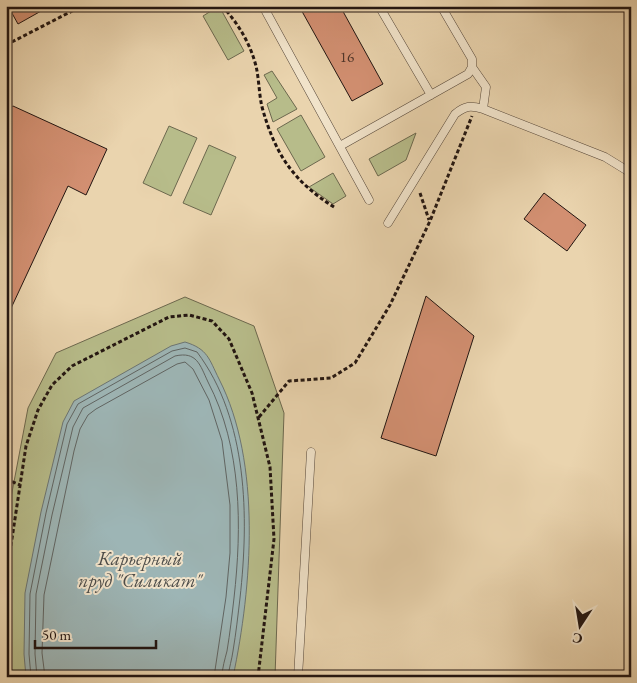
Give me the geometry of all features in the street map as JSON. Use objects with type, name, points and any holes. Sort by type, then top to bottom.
[{"type":"lane","points":[[263,6],[369,200]]},
{"type":"lane","points":[[379,6],[431,95]]},
{"type":"lane","points":[[340,146],[468,74],[472,67],[472,59],[441,6]]},
{"type":"lane","points":[[472,67],[486,87],[479,108]]},
{"type":"lane","points":[[388,223],[416,180],[444,129],[455,114],[464,107],[479,108],[605,157],[631,173]]},
{"type":"lane","points":[[298,677],[311,452]]},
{"type":"path","points":[[6,45],[76,9],[76,6]]},
{"type":"path","points":[[222,6],[232,16],[245,38],[256,66],[262,107],[281,156],[295,176],[311,193],[334,207]]},
{"type":"path","points":[[258,417],[289,381],[331,378],[355,363],[390,305],[479,108]]},
{"type":"path","points":[[416,180],[430,220]]},
{"type":"path","points":[[6,578],[26,446],[38,410],[52,385],[72,366],[169,317],[189,315],[212,321],[230,339],[252,393],[270,467],[274,540],[258,677]]},
{"type":"path","points":[[6,479],[20,485]]},
{"type":"green space","points":[[219,6],[244,51],[228,60],[203,16]]},
{"type":"green space","points":[[272,71],[297,109],[273,122],[267,104],[277,98],[264,75]]},
{"type":"green space","points":[[301,115],[325,157],[301,171],[277,129]]},
{"type":"green space","points":[[169,126],[197,138],[171,196],[143,183]]},
{"type":"green space","points":[[416,133],[406,160],[378,176],[369,159]]},
{"type":"green space","points":[[209,145],[236,157],[211,215],[183,203]]},
{"type":"green space","points":[[333,173],[346,196],[333,204],[309,187]]},
{"type":"green space","name":"Карьерный пруд \"Силикат\"","points":[[185,297],[254,326],[284,413],[275,677],[6,677],[6,524],[28,408],[56,353]]},
{"type":"water","name":"Карьерный пруд \"Силикат\"","points":[[185,342],[199,348],[210,360],[233,412],[242,448],[247,486],[248,565],[240,642],[233,677],[26,677],[24,654],[25,593],[41,512],[63,422],[74,401],[171,346]]},
{"type":"building","points":[[8,6],[50,6],[18,24]]},
{"type":"building","points":[[299,6],[340,6],[383,84],[352,101]]},
{"type":"building","points":[[13,106],[107,149],[86,195],[68,186],[6,319],[6,110]]},
{"type":"building","points":[[544,193],[586,225],[567,251],[524,219]]},
{"type":"building","points":[[426,296],[474,336],[436,456],[381,438]]}]
